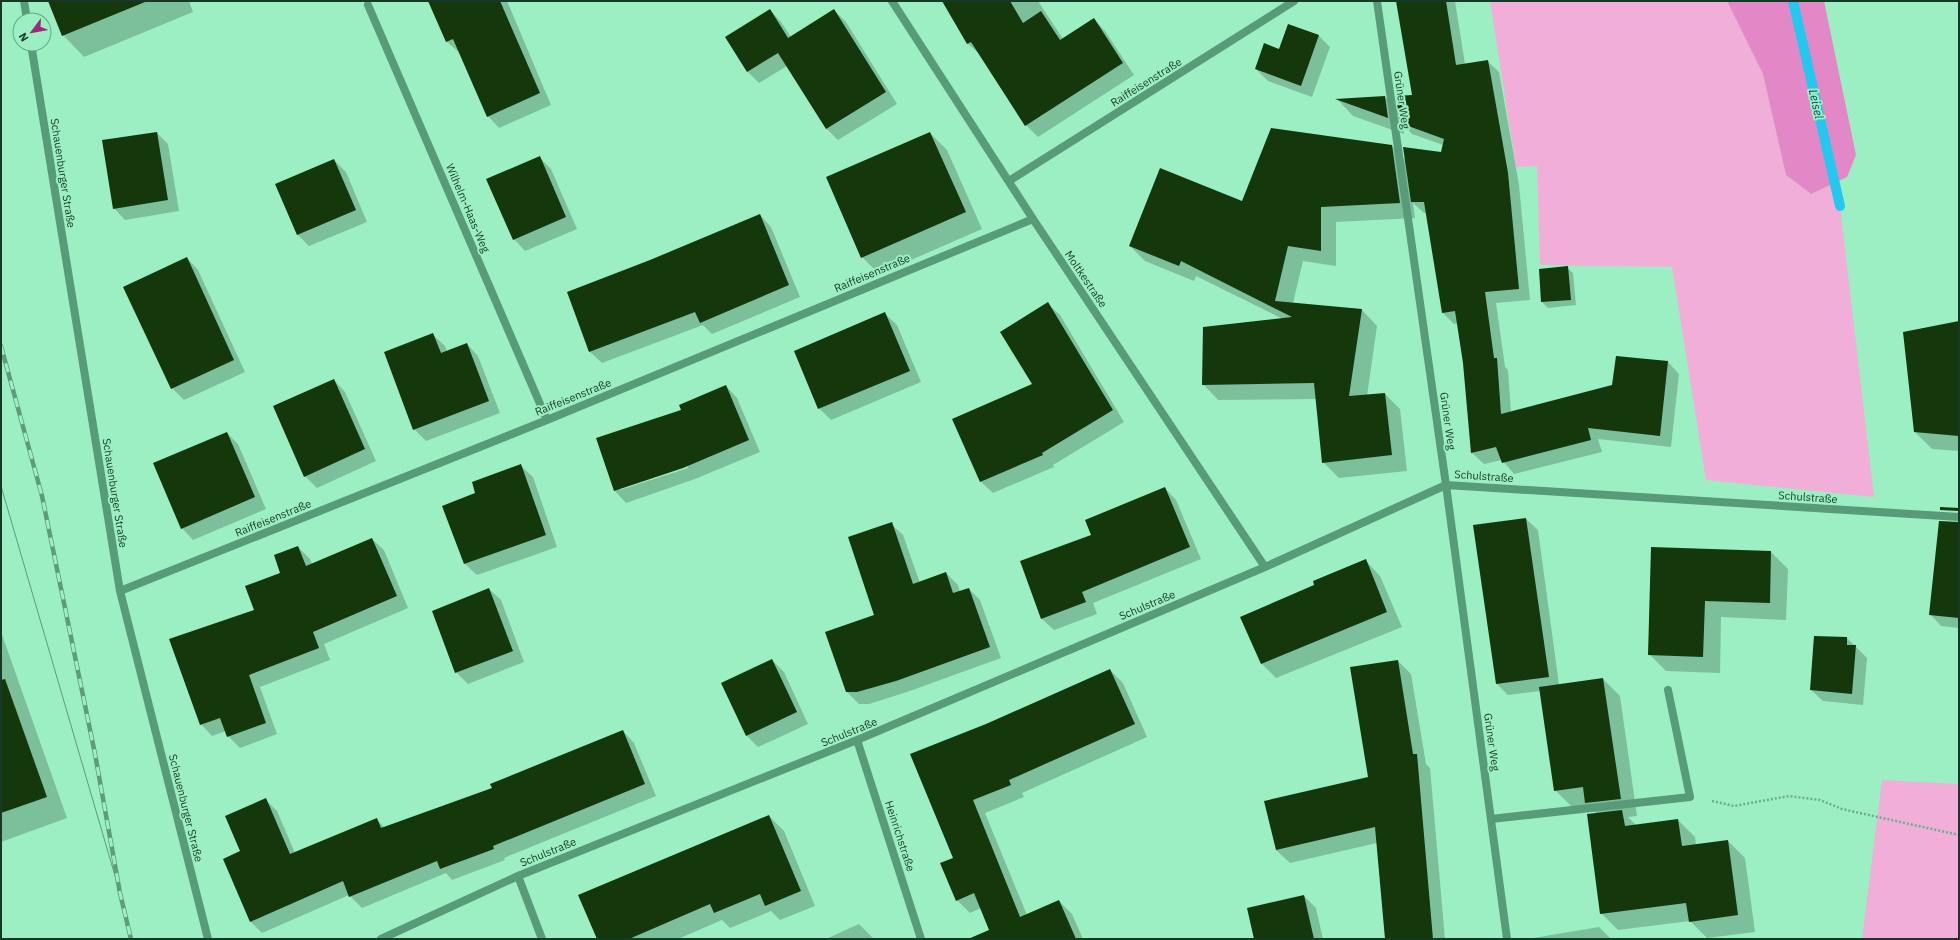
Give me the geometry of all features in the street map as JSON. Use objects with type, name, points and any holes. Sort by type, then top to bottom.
[{"type":"street","points":[[24,1],[26,12]]},
{"type":"street","name":"Moltkestraße","points":[[892,1],[1033,218],[1265,567]]},
{"type":"street","name":"Raiffeisenstraße","points":[[1009,181],[1294,1]]},
{"type":"street","name":"Grüner Weg","points":[[1377,1],[1446,485],[1507,939]]},
{"type":"street","name":"Wilhelm-Haas-Weg","points":[[368,5],[547,420]]},
{"type":"street","name":"Schauenburger Straße","points":[[32,52],[120,591],[208,939]]},
{"type":"street","name":"Raiffeisenstraße","points":[[120,591],[547,420],[1033,218]]},
{"type":"street","name":"Schulstraße","points":[[381,939],[518,876],[857,740],[1265,567],[1446,485],[1959,517]]},
{"type":"street","points":[[1491,819],[1690,797],[1668,690]]},
{"type":"street","name":"Heinrichstraße","points":[[857,740],[921,939]]},
{"type":"street","points":[[518,876],[542,939]]},
{"type":"path","points":[[1690,797],[1734,806],[1789,796],[1820,800],[1842,809],[1959,835]]},
{"type":"shaded area","points":[[1490,1],[1727,1],[1763,74],[1786,175],[1811,194],[1835,183],[1840,206],[1874,497],[1706,480],[1672,267],[1540,265],[1537,166],[1516,167]]},
{"type":"shaded area","points":[[1727,1],[1824,1],[1856,155],[1847,177],[1811,194],[1786,175],[1763,74]]},
{"type":"shaded area","points":[[1882,780],[1959,784],[1959,939],[1862,939]]},
{"type":"building","points":[[48,1],[145,1],[145,2],[62,36]]},
{"type":"building","points":[[428,1],[500,1],[540,93],[487,117],[453,39],[446,42]]},
{"type":"building","points":[[942,1],[1010,1],[1023,23],[1041,11],[1060,40],[1094,18],[1123,63],[1025,126],[971,42],[967,44]]},
{"type":"building","points":[[1396,1],[1446,1],[1456,65],[1488,60],[1508,173],[1519,289],[1485,292],[1494,358],[1497,358],[1501,414],[1612,385],[1616,356],[1668,361],[1660,436],[1588,428],[1591,440],[1502,463],[1496,447],[1471,453],[1463,363],[1455,311],[1442,313],[1424,202],[1411,202],[1403,147],[1441,152],[1444,139],[1400,123],[1396,96],[1412,95]]},
{"type":"building","points":[[770,9],[788,38],[834,9],[886,92],[826,129],[778,53],[747,72],[725,37]]},
{"type":"building","points":[[1288,24],[1319,35],[1301,86],[1255,69],[1264,43],[1279,49]]},
{"type":"building","points":[[1385,96],[1388,118],[1335,99]]},
{"type":"building","points":[[1271,128],[1392,145],[1400,203],[1321,207],[1321,251],[1288,246],[1275,301],[1362,309],[1349,396],[1385,393],[1392,455],[1322,463],[1314,383],[1202,385],[1203,327],[1292,317],[1181,261],[1179,266],[1129,246],[1160,168],[1242,201]]},
{"type":"building","points":[[157,132],[168,200],[113,209],[102,140]]},
{"type":"building","points":[[930,132],[966,212],[861,258],[826,177]]},
{"type":"building","points":[[540,156],[566,217],[513,240],[486,179]]},
{"type":"building","points":[[334,159],[356,210],[297,235],[275,184]]},
{"type":"building","points":[[760,214],[789,285],[700,323],[695,312],[589,352],[567,292],[650,260]]},
{"type":"building","points":[[187,257],[234,360],[171,389],[123,287]]},
{"type":"building","points":[[1568,266],[1571,300],[1541,302],[1539,269]]},
{"type":"building","points":[[1048,302],[1113,410],[1042,453],[1043,455],[980,482],[952,419],[1032,384],[1000,332]]},
{"type":"building","points":[[885,312],[910,371],[818,409],[794,351]]},
{"type":"building","points":[[1959,321],[1959,436],[1914,432],[1903,332]]},
{"type":"building","points":[[433,333],[441,353],[467,343],[489,401],[413,430],[384,352]]},
{"type":"building","points":[[334,379],[365,449],[304,477],[273,406]]},
{"type":"building","points":[[726,385],[749,440],[683,468],[614,491],[596,438],[681,410],[679,405]]},
{"type":"building","points":[[227,432],[255,497],[181,529],[153,463]]},
{"type":"building","points":[[521,464],[546,535],[464,564],[442,506],[475,493],[472,482]]},
{"type":"building","points":[[1165,487],[1190,547],[1082,592],[1086,602],[1041,619],[1020,561],[1091,535],[1085,520]]},
{"type":"building","points":[[1940,507],[1959,508],[1959,511],[1940,510]]},
{"type":"building","points":[[1526,518],[1549,677],[1496,684],[1473,525]]},
{"type":"building","points":[[1939,521],[1959,522],[1959,618],[1929,615]]},
{"type":"building","points":[[892,522],[913,584],[946,572],[953,593],[969,588],[990,647],[896,681],[857,692],[846,692],[825,632],[874,615],[848,537]]},
{"type":"building","points":[[372,538],[397,596],[313,632],[319,648],[249,675],[266,723],[227,737],[220,718],[200,725],[169,639],[254,610],[245,586],[280,573],[274,555],[298,546],[306,566]]},
{"type":"building","points":[[1651,547],[1771,551],[1770,603],[1705,601],[1703,657],[1648,655]]},
{"type":"building","points":[[1366,559],[1387,612],[1261,664],[1240,617],[1314,585],[1313,581]]},
{"type":"building","points":[[489,588],[513,651],[455,673],[432,611]]},
{"type":"building","points":[[1814,636],[1847,637],[1847,645],[1856,645],[1852,694],[1810,690]]},
{"type":"building","points":[[772,659],[797,712],[746,736],[721,683]]},
{"type":"building","points":[[1398,660],[1413,754],[1417,754],[1433,939],[1385,939],[1375,827],[1276,850],[1264,801],[1368,777],[1350,667]]},
{"type":"building","points":[[1110,669],[1135,724],[1009,780],[1011,785],[973,800],[1020,917],[1059,900],[1076,939],[968,939],[989,930],[974,893],[956,901],[940,863],[953,858],[910,754],[986,724]]},
{"type":"building","points":[[1603,678],[1621,799],[1585,803],[1583,787],[1554,791],[1539,687]]},
{"type":"building","points":[[5,679],[47,797],[1,813],[1,680]]},
{"type":"building","points":[[623,730],[645,784],[493,846],[494,849],[440,869],[437,861],[349,897],[343,881],[250,922],[223,859],[240,851],[225,816],[266,798],[290,854],[377,818],[381,828],[492,788],[490,784]]},
{"type":"building","points":[[1622,810],[1625,826],[1678,819],[1682,846],[1728,840],[1738,915],[1689,922],[1686,903],[1600,914],[1587,814]]},
{"type":"building","points":[[769,815],[801,891],[765,906],[760,894],[714,913],[710,904],[629,939],[597,939],[578,895]]},
{"type":"building","points":[[1304,895],[1314,939],[1254,939],[1247,908]]},
{"type":"waterway","name":"Leisel","points":[[1793,1],[1840,206]]},
{"type":"tram line","points":[[1,486],[120,893]]},
{"type":"railway","points":[[1,346],[42,496],[95,754],[120,893],[131,939]]}]
